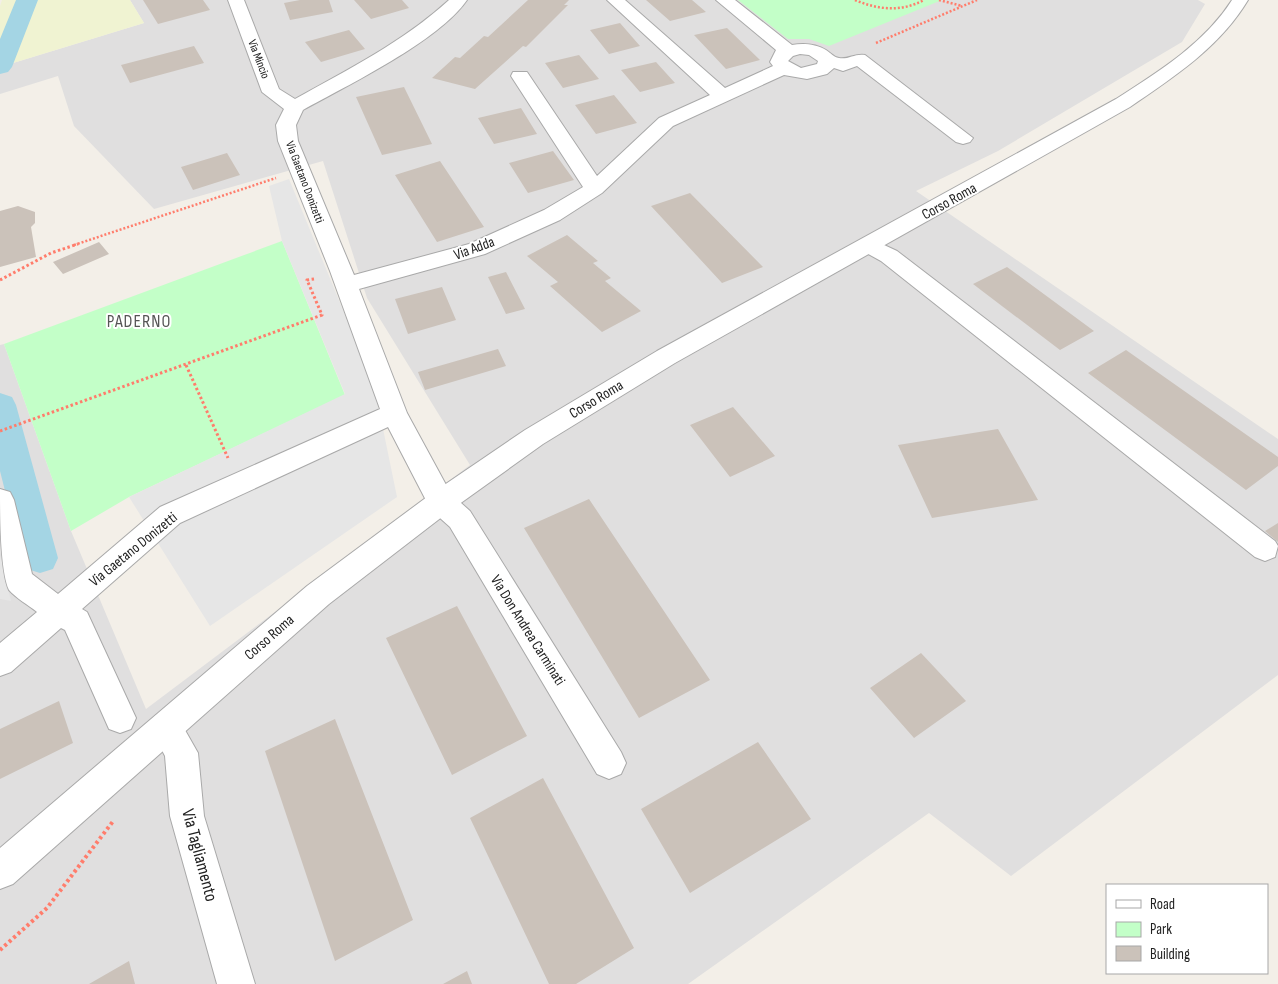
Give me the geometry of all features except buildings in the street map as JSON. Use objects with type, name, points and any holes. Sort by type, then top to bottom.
[{"type":"street","name":"Via Mincio","points":[[236,0],[271,92],[295,107]]},
{"type":"street","points":[[295,107],[391,53],[433,24],[459,0]]},
{"type":"street","points":[[615,0],[722,95]]},
{"type":"street","points":[[724,0],[800,73],[818,72],[826,67],[827,61],[843,65],[859,59],[963,138]]},
{"type":"street","name":"Corso Roma","points":[[0,871],[318,595],[441,502],[534,437],[666,357],[1130,98],[1166,74],[1212,37],[1240,0]]},
{"type":"street","name":"Via Adda","points":[[343,278],[476,249],[552,215],[595,189],[666,122],[722,95],[786,59]]},
{"type":"street","points":[[520,76],[595,189]]},
{"type":"street","name":"Via Gaetano Donizetti","points":[[295,107],[286,125],[288,141],[298,170],[343,278],[394,413],[441,502]]},
{"type":"street","points":[[869,245],[896,262],[1265,549]]},
{"type":"street","name":"Via Gaetano Donizetti","points":[[0,662],[170,515],[394,413]]},
{"type":"street","points":[[0,500],[19,581],[58,611],[76,621],[120,718]]},
{"type":"street","name":"Via Don Andrea Carminati","points":[[441,502],[460,520],[609,763]]},
{"type":"street","name":"Via Tagliamento","points":[[166,727],[181,753],[187,816],[236,984]]},
{"type":"path","points":[[855,0],[876,7],[898,9],[917,5],[924,0]]},
{"type":"path","points":[[939,0],[962,6]]},
{"type":"path","points":[[874,44],[977,0]]},
{"type":"path","points":[[0,280],[51,253],[298,170]]},
{"type":"path","points":[[0,432],[23,422],[322,315],[308,280],[343,278]]},
{"type":"path","points":[[186,365],[240,483]]},
{"type":"path","points":[[0,950],[47,908],[117,817]]},
{"type":"shaded area","points":[[130,0],[1198,0],[1205,4],[1182,42],[998,151],[916,191],[1278,439],[1278,675],[1011,876],[929,813],[688,984],[0,984],[0,345],[4,344],[71,531],[146,709],[470,465],[367,298],[323,161],[154,209],[74,126],[58,76],[0,94],[0,67],[144,23]]},
{"type":"shaded area","points":[[289,179],[374,385],[397,497],[210,626],[129,497],[345,394],[282,241],[269,186]]},
{"type":"shaded area","points":[[0,555],[11,601],[0,599]]},
{"type":"green space","points":[[2,0],[130,0],[144,23],[0,67],[0,56],[5,50],[0,42],[0,6]]},
{"type":"green space","points":[[738,0],[942,0],[829,46],[809,39],[788,39]]},
{"type":"green space","points":[[282,241],[345,395],[129,497],[71,531],[4,344]]},
{"type":"waterway","points":[[0,67],[27,0]]},
{"type":"waterway","points":[[0,405],[40,558]]},
{"type":"district","name":"PADERNO","points":[[139,321]]}]
